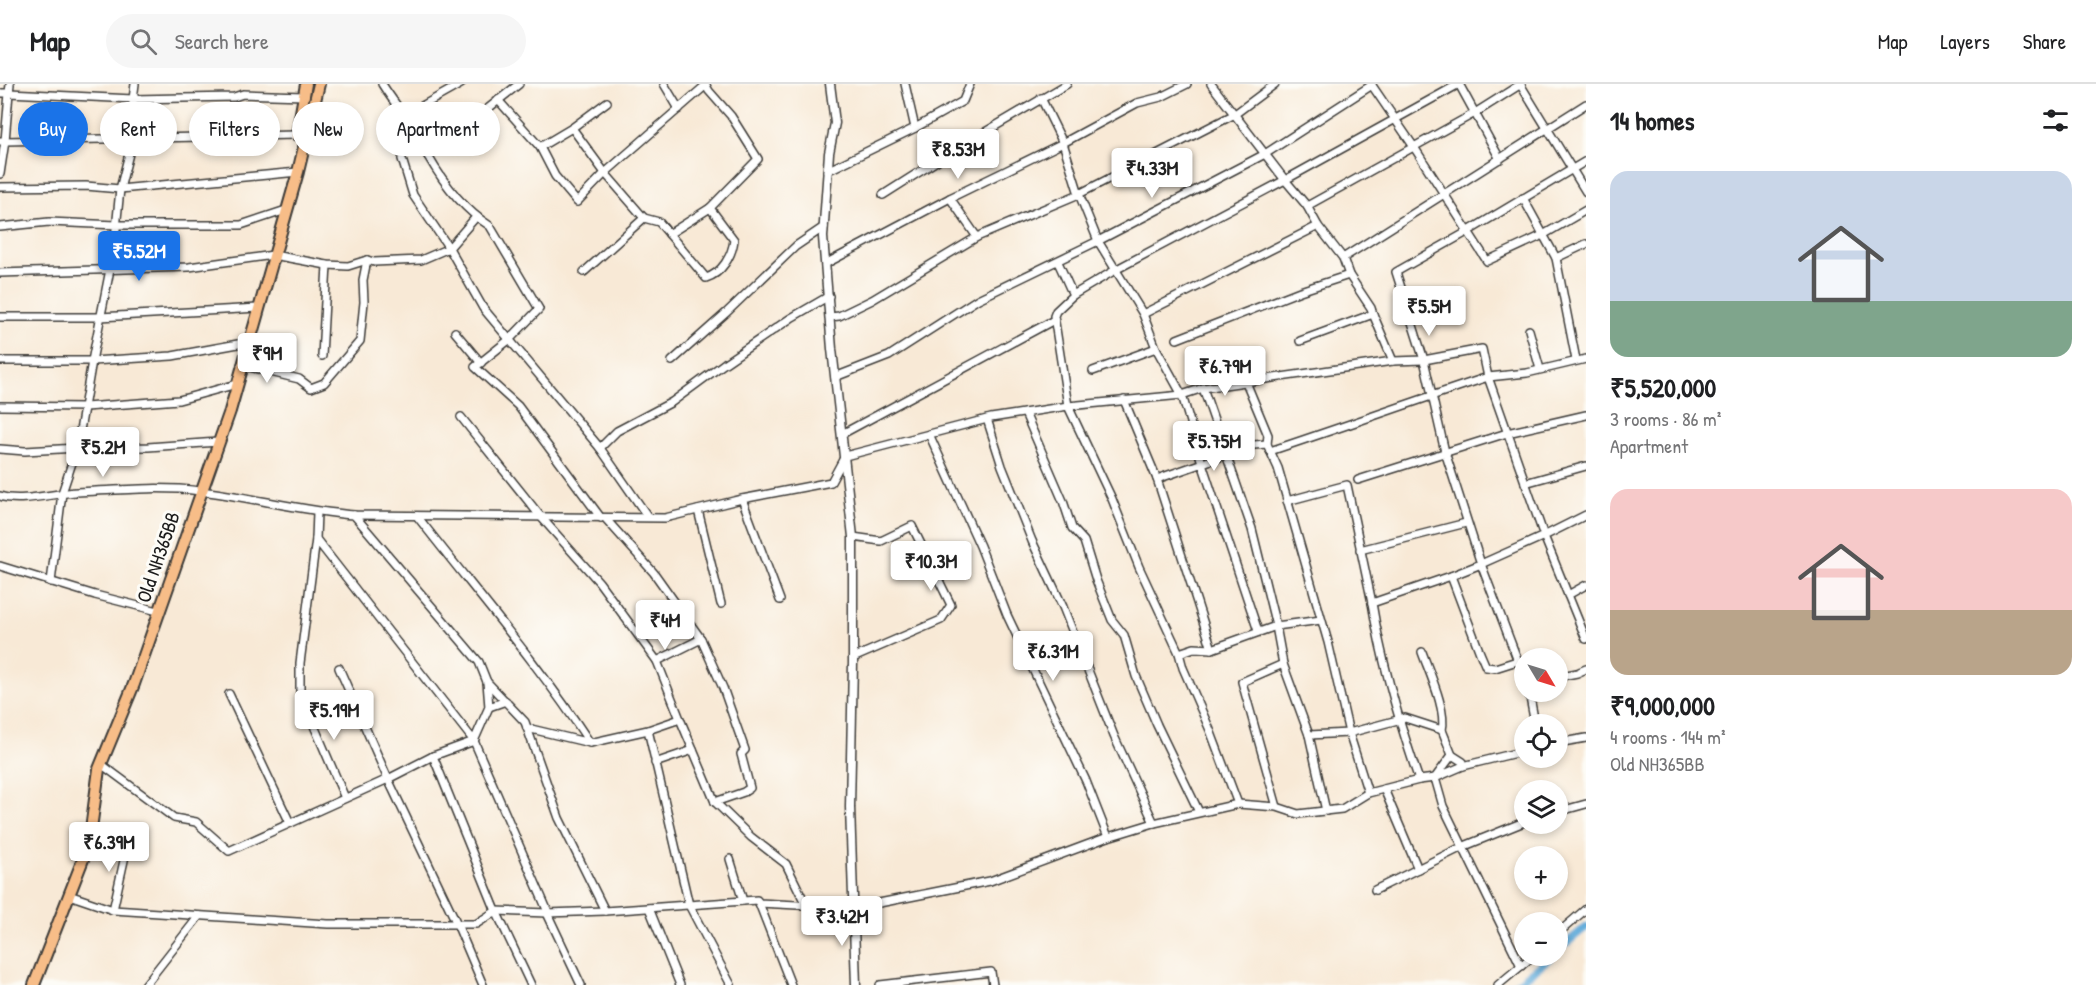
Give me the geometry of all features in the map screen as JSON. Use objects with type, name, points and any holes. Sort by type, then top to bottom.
[{"type":"main road","name":"Old NH365BB","points":[[304,102],[306,84]]},
{"type":"main road","name":"Old NH365BB","points":[[316,102],[320,84]]},
{"type":"main road","name":"Old NH365BB","points":[[34,985],[89,844],[101,764],[134,684],[237,384],[297,172],[299,156]]},
{"type":"street","points":[[0,174],[10,84]]},
{"type":"street","points":[[132,102],[135,84]]},
{"type":"street","points":[[382,84],[394,102]]},
{"type":"street","points":[[429,102],[461,84]]},
{"type":"street","points":[[496,102],[519,84]]},
{"type":"street","points":[[664,84],[679,109]]},
{"type":"street","points":[[498,100],[540,147],[555,176],[577,202],[605,173],[706,84],[709,91],[731,116],[758,159],[710,208],[669,234]]},
{"type":"street","points":[[830,84],[835,123],[827,171],[824,227],[835,377],[853,537],[850,807],[856,985]]},
{"type":"street","points":[[905,84],[915,128]]},
{"type":"street","points":[[827,171],[915,128],[963,101],[970,84]]},
{"type":"street","points":[[1050,84],[1052,92]]},
{"type":"street","points":[[883,195],[1067,84]]},
{"type":"street","points":[[827,263],[1137,103],[1161,97],[1187,84]]},
{"type":"street","points":[[1211,84],[1307,206],[1318,226],[1343,258],[1349,275],[1371,308],[1393,361]]},
{"type":"street","points":[[830,317],[839,316],[872,300],[977,237],[1079,194],[1234,114],[1275,84]]},
{"type":"street","points":[[1238,804],[1179,653],[1139,567],[1112,499],[1068,406],[1054,320],[1056,311],[1073,295],[1116,269],[1285,180],[1459,84],[1500,159]]},
{"type":"street","points":[[1307,206],[1475,113],[1520,84],[1586,192]]},
{"type":"street","points":[[835,377],[889,356],[978,299],[1058,262],[1265,154],[1371,85],[1487,261],[1543,235],[1586,210]]},
{"type":"street","points":[[0,93],[132,99],[234,97],[243,94],[304,96]]},
{"type":"street","points":[[1041,98],[1063,143],[1079,194],[1098,241],[1143,314],[1156,348],[1182,394],[1202,463],[1258,631]]},
{"type":"street","points":[[540,147],[572,128],[607,102]]},
{"type":"street","points":[[1343,258],[1586,104]]},
{"type":"street","points":[[572,128],[605,173],[644,218],[659,222],[706,278],[715,275],[730,254],[734,240],[710,208]]},
{"type":"street","points":[[177,137],[292,136]]},
{"type":"street","points":[[2,141],[100,141]]},
{"type":"street","points":[[51,582],[62,493],[77,448],[110,271],[120,189],[128,156]]},
{"type":"street","points":[[428,156],[443,183],[476,217],[490,226],[539,309],[510,339],[475,367],[518,406],[603,518],[654,573],[701,639],[723,688],[745,750],[741,754],[750,788],[715,802]]},
{"type":"street","points":[[402,159],[413,195],[449,248],[483,308],[600,448],[648,517]]},
{"type":"street","points":[[1514,653],[1466,523],[1444,452],[1424,360],[1396,272],[1586,161]]},
{"type":"street","points":[[0,187],[86,186],[120,189],[297,172]]},
{"type":"street","points":[[950,198],[977,237]]},
{"type":"street","points":[[1523,198],[1556,258],[1576,360]]},
{"type":"street","points":[[0,227],[50,222],[117,225],[241,225],[286,210]]},
{"type":"street","points":[[0,273],[189,267],[273,255],[327,265],[348,266],[367,260],[374,262],[421,260],[449,248],[476,217]]},
{"type":"street","points":[[584,272],[644,218]]},
{"type":"street","points":[[1143,314],[1318,226]]},
{"type":"street","points":[[672,361],[796,246],[824,227]]},
{"type":"street","points":[[1556,258],[1586,244]]},
{"type":"street","points":[[241,365],[299,379],[310,388],[324,383],[360,341],[364,302],[363,280],[367,260]]},
{"type":"street","points":[[1058,262],[1073,295]]},
{"type":"street","points":[[322,356],[327,265]]},
{"type":"street","points":[[1177,339],[1300,291],[1349,275]]},
{"type":"street","points":[[600,448],[616,431],[672,402],[791,318],[829,296]]},
{"type":"street","points":[[0,317],[100,316],[258,308]]},
{"type":"street","points":[[1300,341],[1373,314]]},
{"type":"street","points":[[842,434],[1054,320]]},
{"type":"street","points":[[1529,330],[1540,369]]},
{"type":"street","points":[[455,333],[481,363]]},
{"type":"street","points":[[0,361],[92,362],[172,356],[249,342]]},
{"type":"street","points":[[1093,371],[1156,348]]},
{"type":"street","points":[[0,496],[9,499],[62,493],[158,488],[201,491],[318,512],[354,516],[665,518],[741,499],[831,482],[845,456],[987,419],[1068,406],[1182,394],[1203,388],[1393,361],[1424,360],[1482,349],[1488,377],[1544,536],[1585,634]]},
{"type":"street","points":[[1157,479],[1254,444],[1269,447],[1488,377],[1527,374],[1586,359]]},
{"type":"street","points":[[1246,382],[1268,435],[1269,447],[1328,642],[1349,733],[1368,793]]},
{"type":"street","points":[[0,406],[85,407],[179,400],[237,384]]},
{"type":"street","points":[[1203,388],[1252,530],[1276,626],[1282,664],[1309,735],[1326,811]]},
{"type":"street","points":[[1124,400],[1157,479],[1212,649]]},
{"type":"street","points":[[1025,413],[1063,501],[1072,528],[1083,541],[1112,620],[1124,635],[1136,676],[1157,725],[1199,812]]},
{"type":"street","points":[[1358,480],[1507,433],[1586,415]]},
{"type":"street","points":[[461,417],[541,517],[599,582],[657,661],[715,802],[751,837],[786,864],[806,905]]},
{"type":"street","points":[[987,419],[1002,466],[1032,541],[1063,607],[1114,736],[1154,823]]},
{"type":"street","points":[[929,434],[980,546],[1007,615],[1086,781],[1108,837]]},
{"type":"street","points":[[0,449],[26,451],[218,442]]},
{"type":"street","points":[[1525,483],[1586,466]]},
{"type":"street","points":[[1287,501],[1347,485],[1377,633],[1399,720],[1419,780]]},
{"type":"street","points":[[741,499],[780,600]]},
{"type":"street","points":[[698,510],[721,604]]},
{"type":"street","points":[[318,512],[300,663],[300,693],[345,798]]},
{"type":"street","points":[[1372,603],[1481,564],[1586,515]]},
{"type":"street","points":[[101,764],[174,818],[196,822],[229,851],[433,756],[474,741],[489,707],[487,682],[479,662],[354,516]]},
{"type":"street","points":[[417,516],[471,587],[523,649],[567,707],[590,743]]},
{"type":"street","points":[[1360,550],[1466,523]]},
{"type":"street","points":[[853,537],[880,541],[912,526],[951,605],[941,620],[853,658]]},
{"type":"street","points":[[316,539],[474,741],[581,985]]},
{"type":"street","points":[[0,567],[158,611]]},
{"type":"street","points":[[1451,576],[1486,667],[1495,668],[1514,662]]},
{"type":"street","points":[[1568,595],[1586,585]]},
{"type":"street","points":[[1179,653],[1194,648],[1212,649],[1276,626],[1321,620]]},
{"type":"street","points":[[657,661],[701,639]]},
{"type":"street","points":[[1422,652],[1441,709],[1444,721],[1442,730],[1452,754],[1463,762],[1463,766]]},
{"type":"street","points":[[1278,807],[1242,682],[1282,664]]},
{"type":"street","points":[[339,668],[387,779],[457,924],[483,985]]},
{"type":"street","points":[[1568,675],[1586,669]]},
{"type":"street","points":[[487,682],[525,722],[559,818],[605,910]]},
{"type":"street","points":[[229,694],[290,823]]},
{"type":"street","points":[[489,707],[506,701]]},
{"type":"street","points":[[1309,735],[1349,733],[1405,718],[1442,730]]},
{"type":"street","points":[[527,728],[590,743],[648,730],[680,719]]},
{"type":"street","points":[[648,730],[689,905],[731,985]]},
{"type":"street","points":[[1568,741],[1586,738]]},
{"type":"street","points":[[656,763],[693,750]]},
{"type":"street","points":[[69,895],[113,910],[328,924],[476,924],[496,911],[605,910],[757,900],[759,903],[854,908],[990,881],[1108,837],[1154,823],[1238,804],[1278,807],[1298,814],[1342,809],[1368,793],[1435,778],[1463,766],[1514,753]]},
{"type":"street","points":[[1435,778],[1452,754]]},
{"type":"street","points":[[433,756],[496,911],[531,985]]},
{"type":"street","points":[[1435,778],[1443,807],[1514,952]]},
{"type":"street","points":[[1384,789],[1419,869]]},
{"type":"street","points":[[1568,809],[1586,804]]},
{"type":"street","points":[[1375,890],[1462,847],[1514,826]]},
{"type":"street","points":[[89,844],[125,856],[113,910]]},
{"type":"street","points":[[730,859],[743,901]]},
{"type":"street","points":[[759,903],[791,985]]},
{"type":"street","points":[[649,908],[680,985]]},
{"type":"street","points":[[1568,925],[1586,909]]},
{"type":"street","points":[[145,985],[199,916]]},
{"type":"street","points":[[1498,985],[1521,966]]},
{"type":"street","points":[[880,985],[991,972],[993,985]]},
{"type":"waterway","points":[[1568,942],[1586,927]]},
{"type":"waterway","points":[[1515,985],[1539,966]]}]
